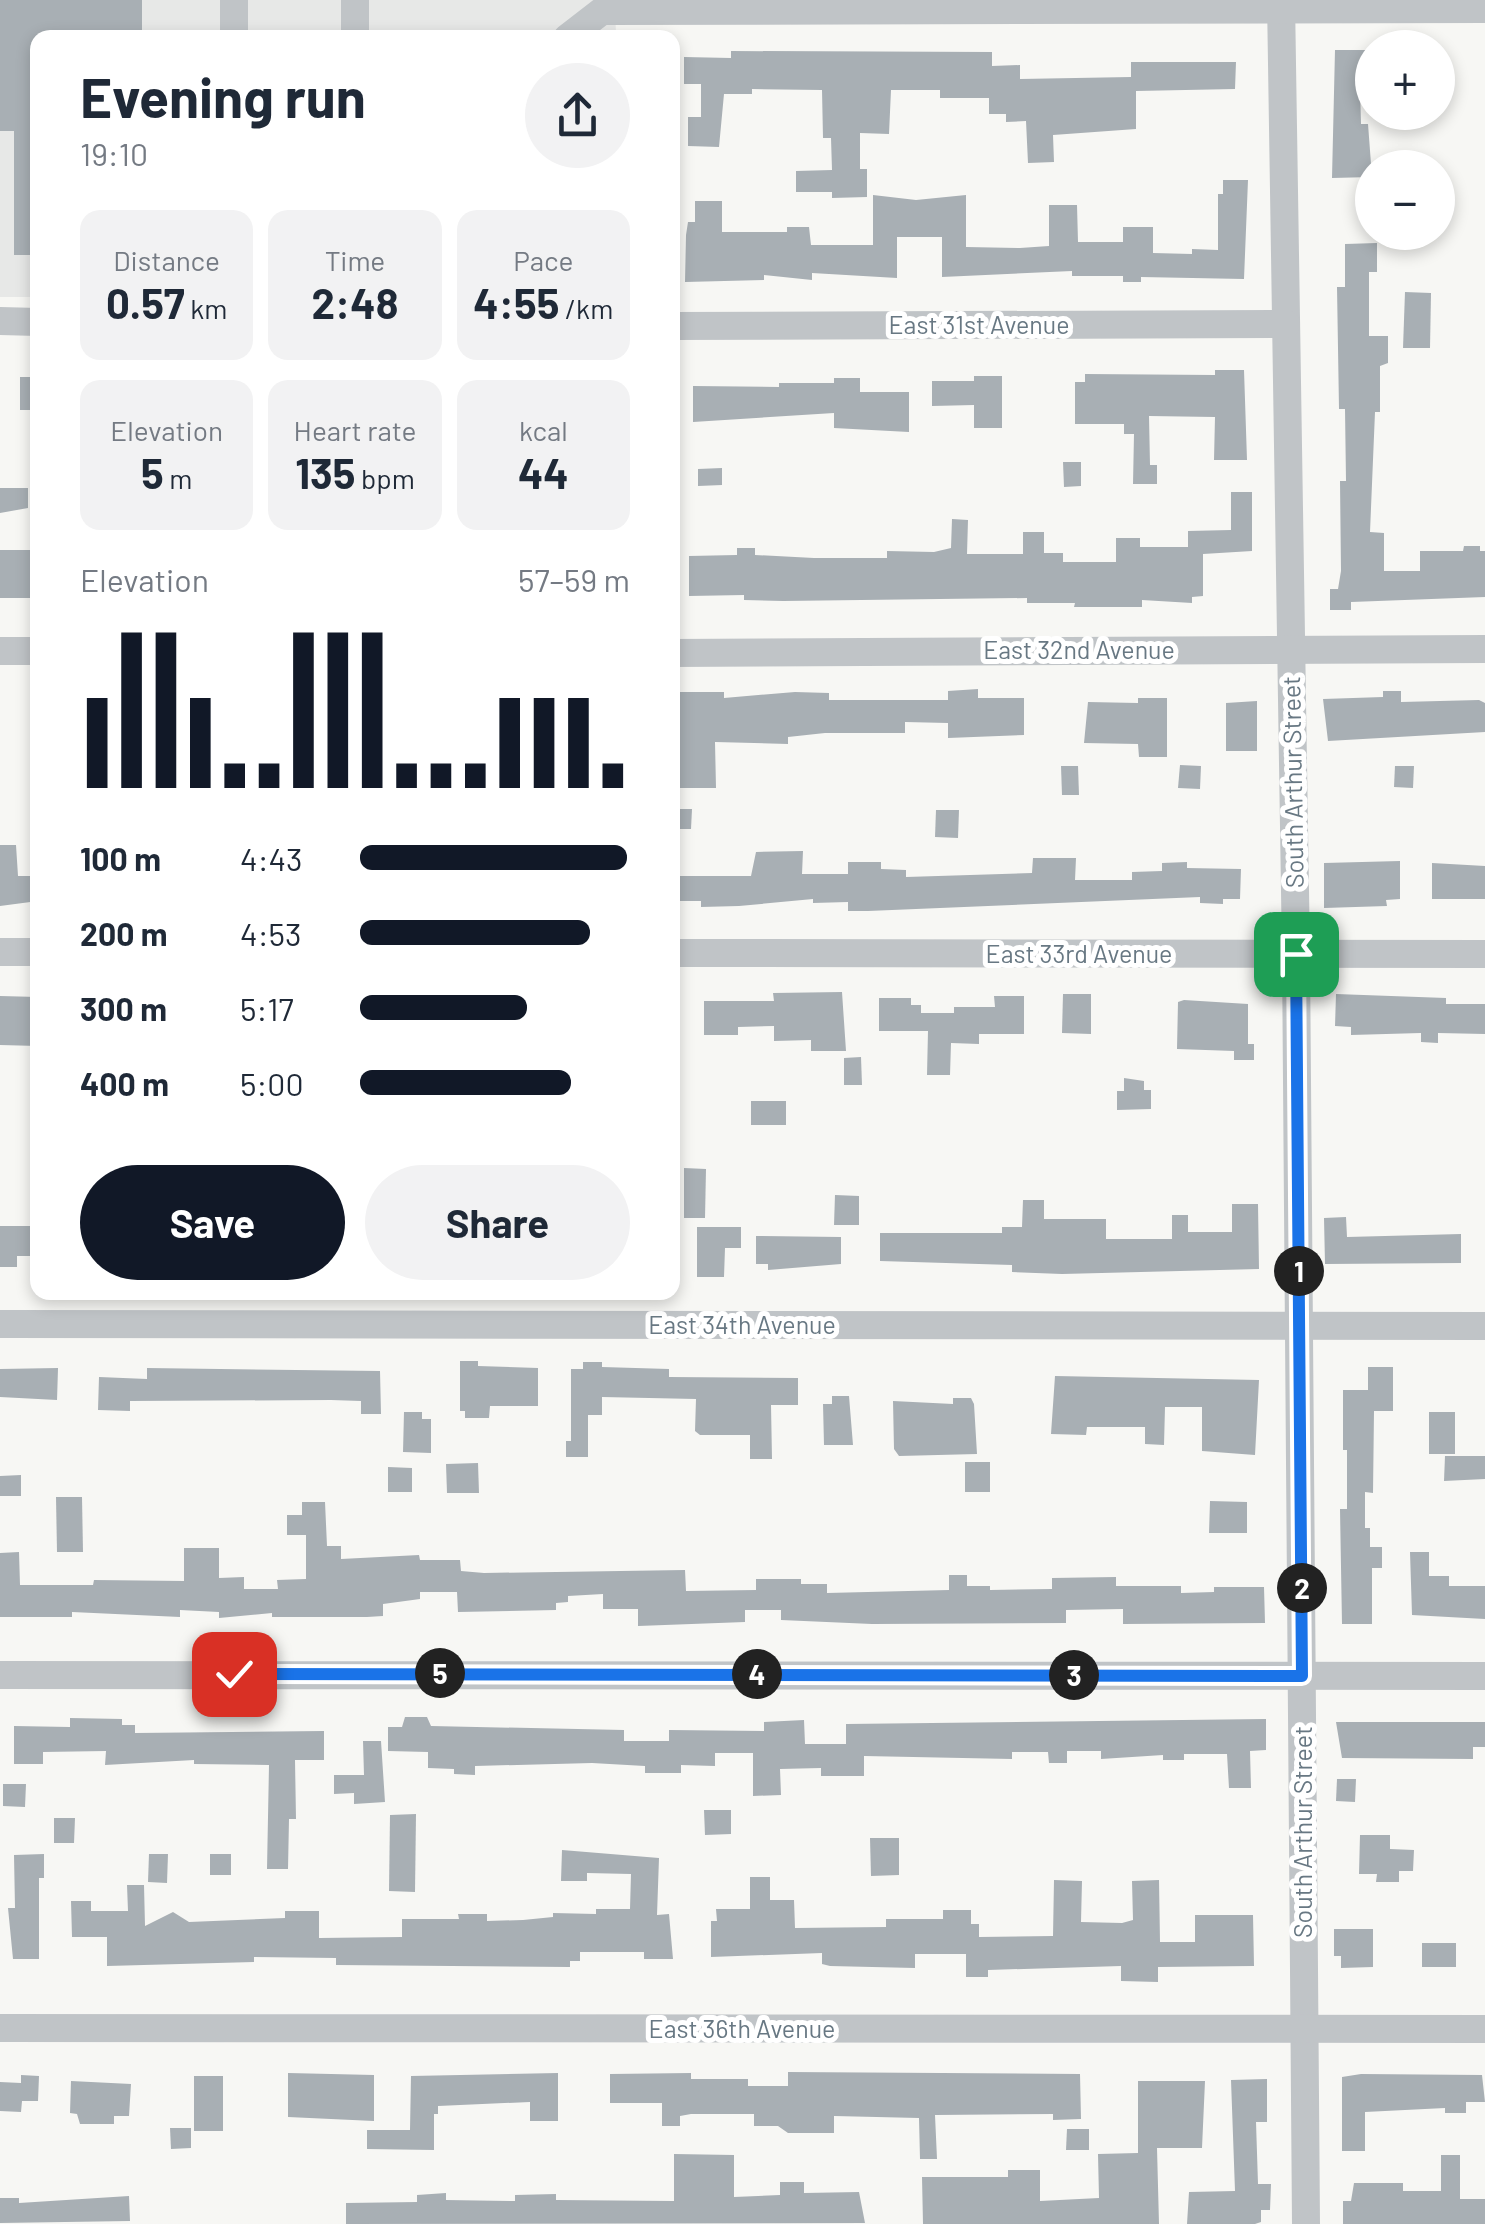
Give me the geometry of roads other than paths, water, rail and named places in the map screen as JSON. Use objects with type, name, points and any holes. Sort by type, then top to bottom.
[{"type":"street","points":[[234,0],[234,30]]},
{"type":"street","points":[[355,0],[355,30]]},
{"type":"street","points":[[575,30],[598,6],[645,16],[907,5],[1485,9]]},
{"type":"street","name":"South Arthur Street","points":[[1281,5],[1296,954],[1306,2224]]},
{"type":"street","points":[[0,322],[30,322]]},
{"type":"street","name":"East 31st Avenue","points":[[680,326],[1286,324]]},
{"type":"street","name":"East 32nd Avenue","points":[[680,653],[1485,649]]},
{"type":"street","points":[[0,651],[30,651]]},
{"type":"street","points":[[0,952],[30,952]]},
{"type":"street","name":"East 33rd Avenue","points":[[680,953],[1485,954]]},
{"type":"street","name":"East 34th Avenue","points":[[0,1324],[1485,1326]]},
{"type":"street","points":[[0,1674],[1485,1676]]},
{"type":"street","name":"East 36th Avenue","points":[[0,2028],[1485,2029]]}]
